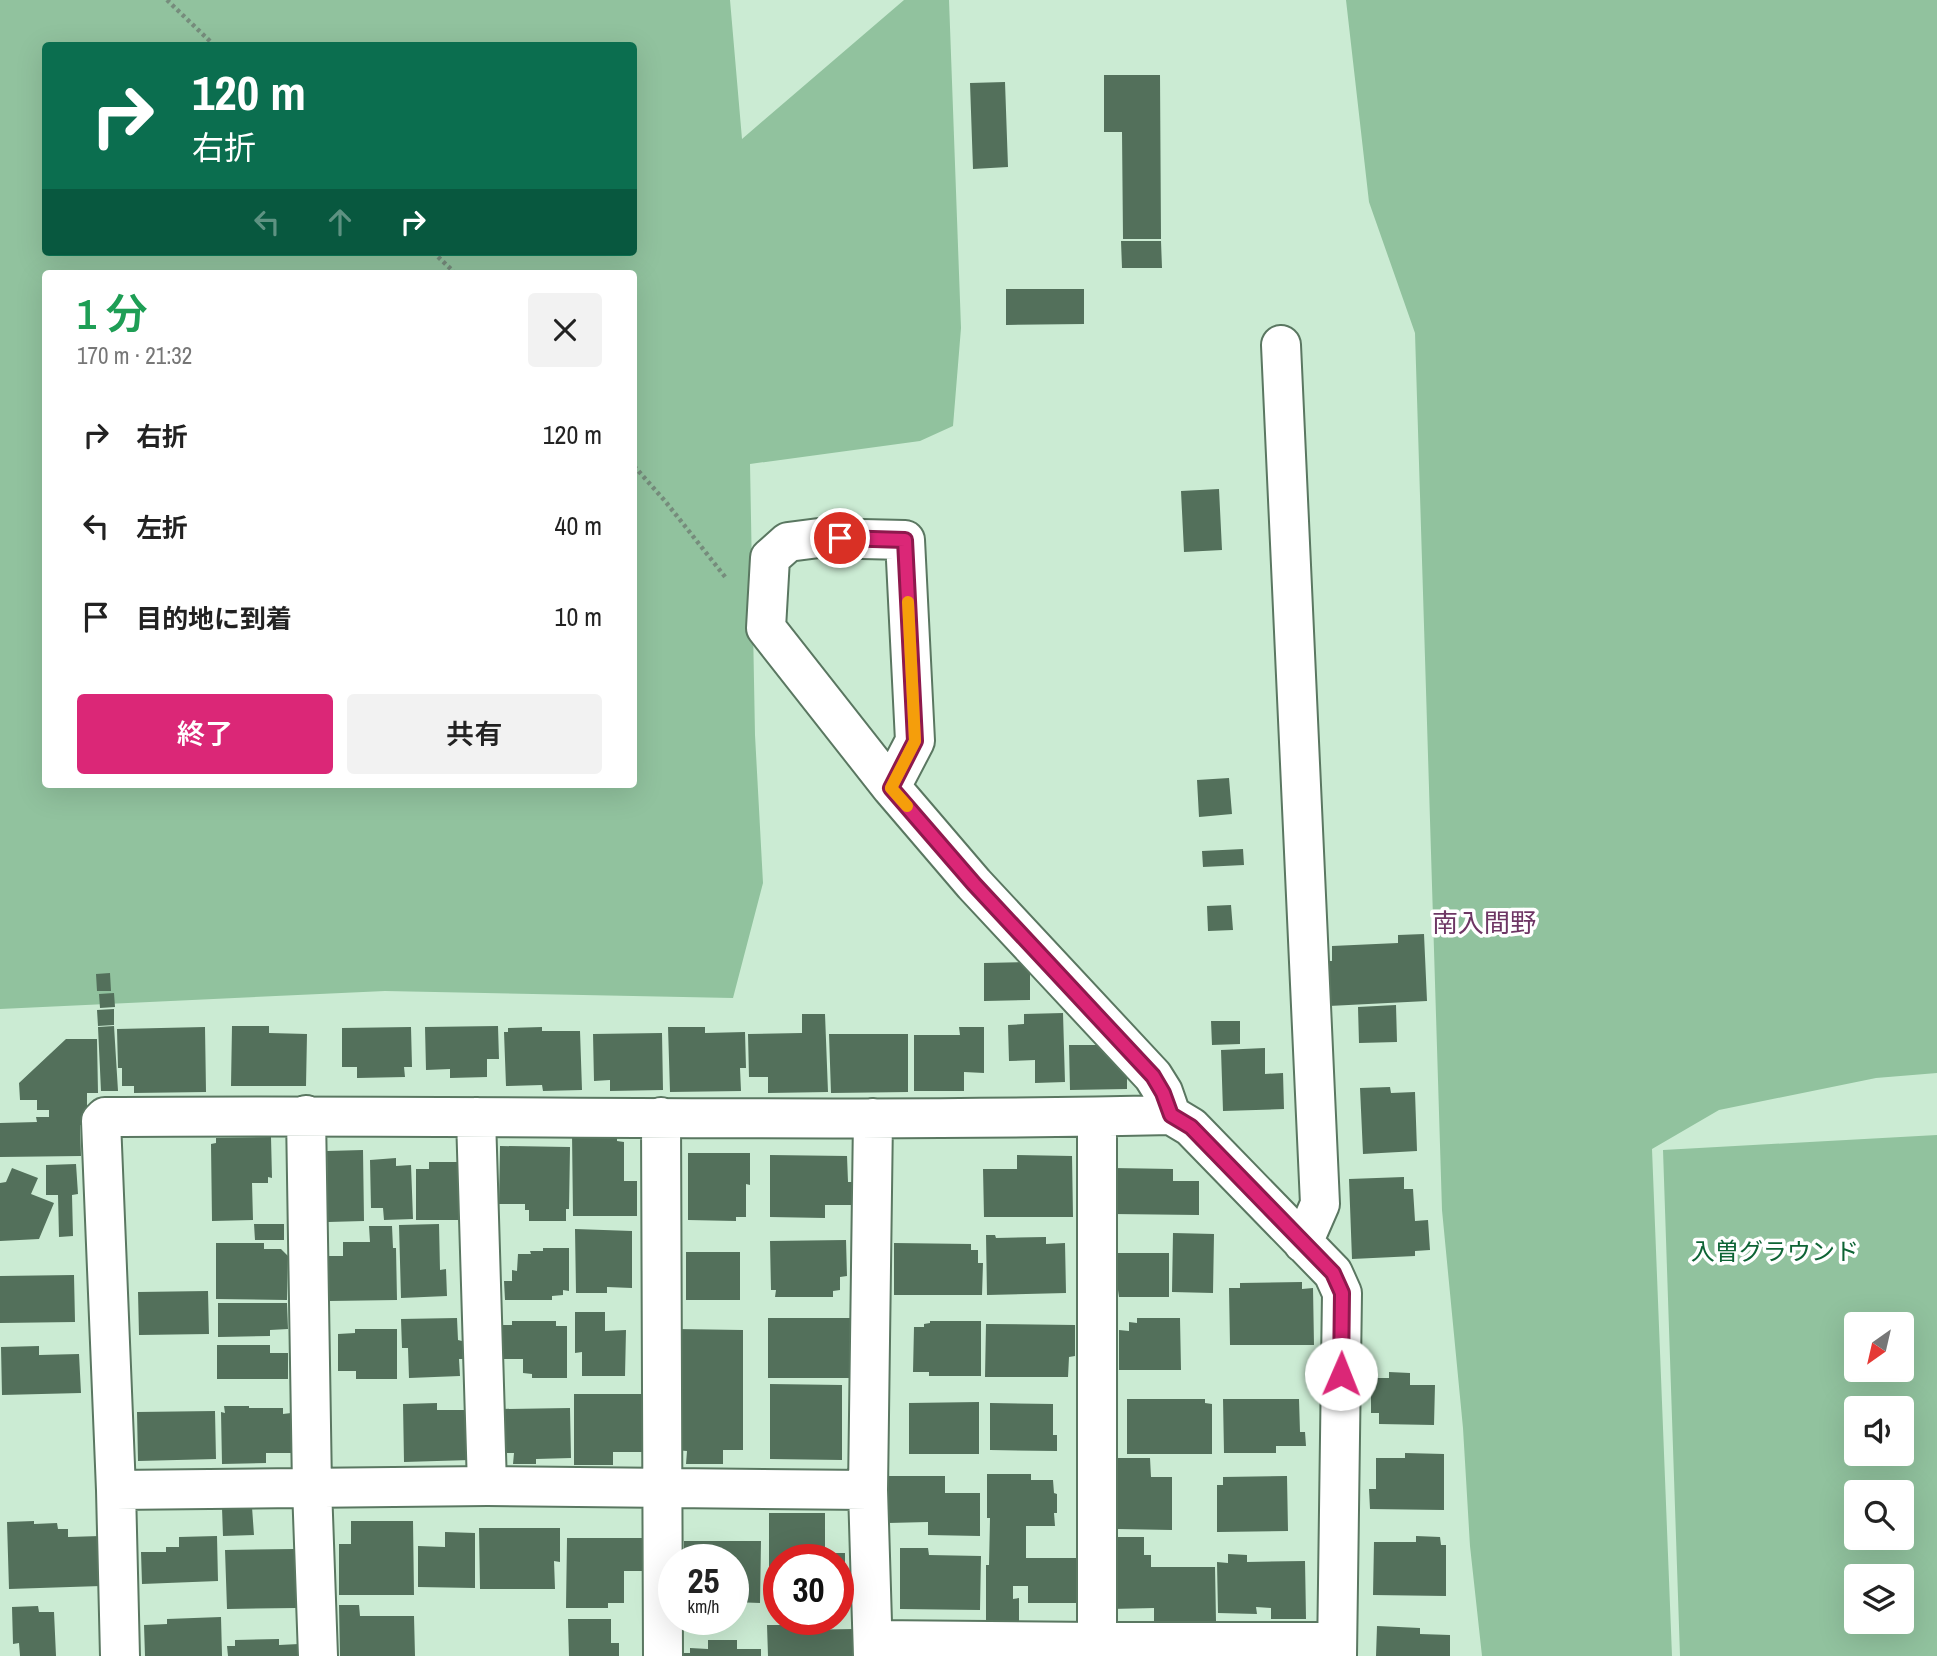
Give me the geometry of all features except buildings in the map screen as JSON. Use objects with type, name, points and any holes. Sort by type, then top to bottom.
[{"type":"street","points":[[1281,345],[1320,1204],[1303,1243]]},
{"type":"street","points":[[891,788],[915,741],[905,540],[818,538],[788,542],[770,558],[766,628],[891,788],[974,884],[1153,1076],[1171,1115]]},
{"type":"street","points":[[120,1656],[101,1121],[105,1117],[306,1115],[873,1118],[1171,1115],[1191,1127],[1333,1273],[1342,1293],[1337,1649],[873,1648],[868,1490],[873,1118]]},
{"type":"street","points":[[306,1115],[312,1487],[318,1656]]},
{"type":"street","points":[[477,1116],[487,1486]]},
{"type":"street","points":[[1097,1116],[1097,1649]]},
{"type":"street","points":[[661,1117],[663,1656]]},
{"type":"street","points":[[116,1490],[487,1486],[868,1490]]},
{"type":"path","points":[[167,0],[211,42]]},
{"type":"path","points":[[437,256],[452,270]]},
{"type":"path","points":[[637,469],[766,628]]},
{"type":"green space","points":[[0,0],[730,0],[742,139],[904,0],[949,0],[961,328],[953,426],[920,441],[750,464],[755,735],[763,883],[733,998],[385,991],[0,1009]]},
{"type":"green space","points":[[1346,0],[1937,0],[1937,1073],[1876,1078],[1719,1110],[1652,1149],[1672,1656],[1482,1656],[1470,1546],[1463,1428],[1442,1210],[1415,333],[1369,202]]},
{"type":"green space","name":"入曽グラウンド","points":[[1937,1135],[1937,1656],[1680,1656],[1663,1150]]},
{"type":"slow traffic","points":[[907,806],[891,788],[915,741],[908,602]]},
{"type":"district","name":"南入間野","points":[[1484,923]]},
{"type":"route","points":[[840,538],[905,540],[915,741],[891,788],[974,884],[1153,1076],[1171,1115],[1191,1127],[1333,1273],[1342,1293],[1341,1374]]}]
